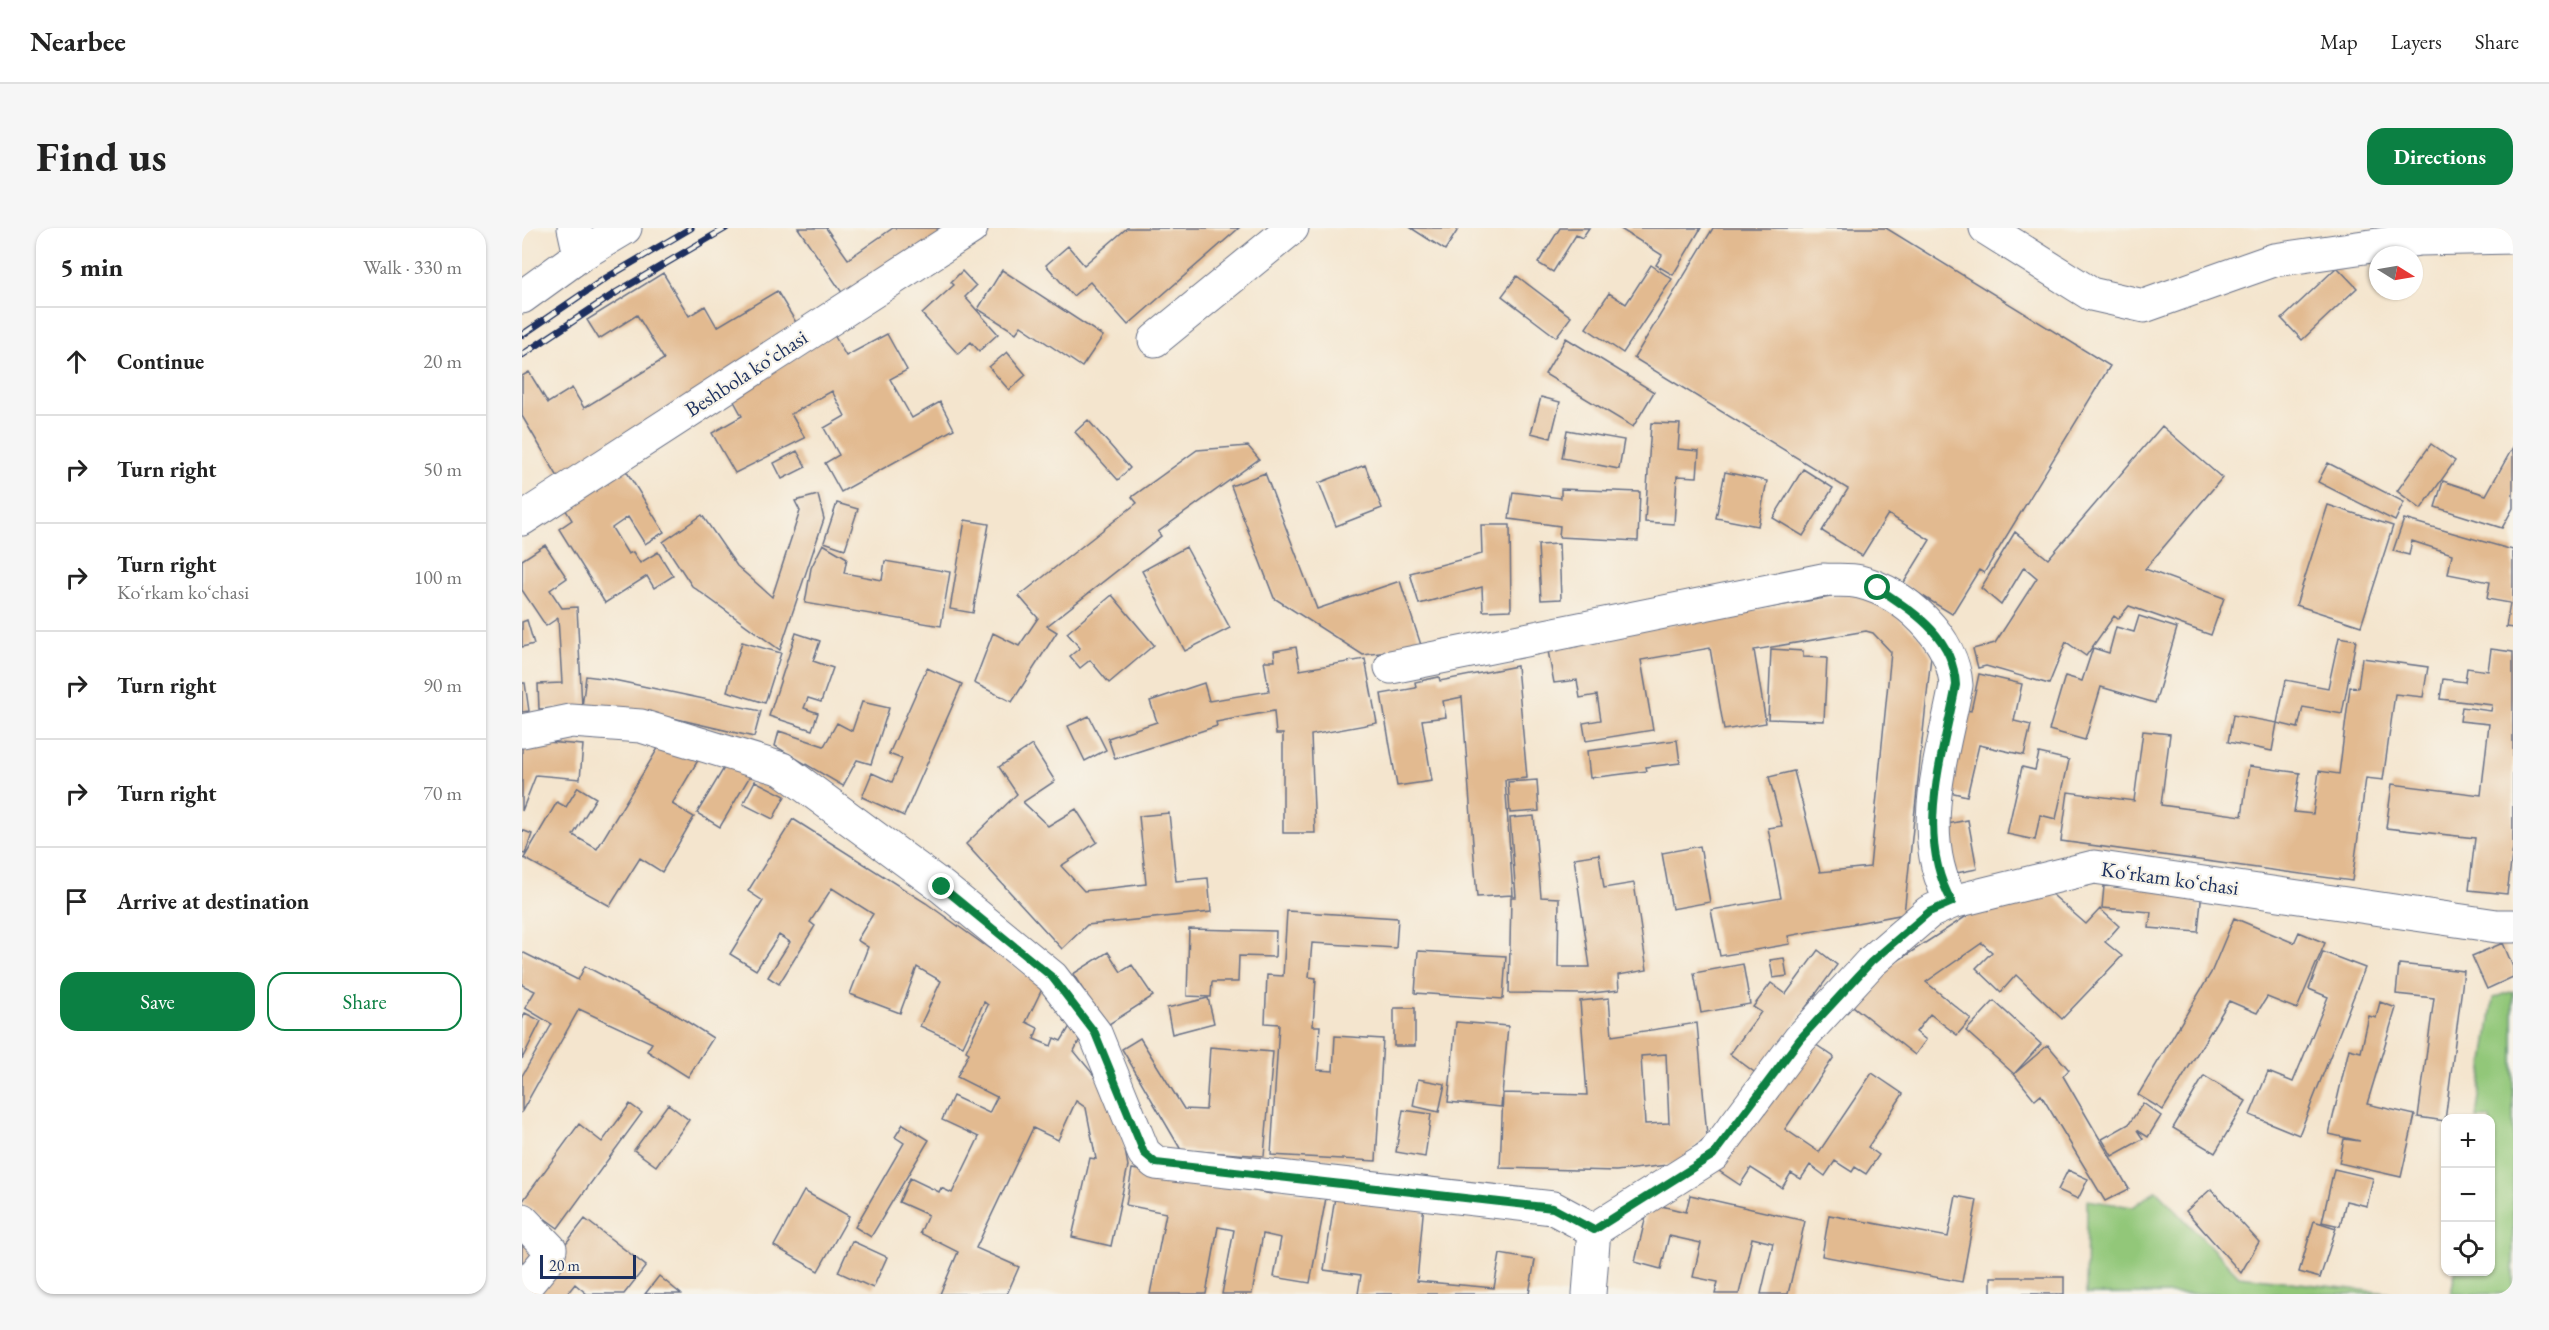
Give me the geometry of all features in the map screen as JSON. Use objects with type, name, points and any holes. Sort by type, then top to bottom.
[{"type":"street","points":[[522,297],[577,242],[625,228]]},
{"type":"street","name":"Beshbola koʻchasi","points":[[522,519],[971,228]]},
{"type":"street","points":[[1155,340],[1292,228]]},
{"type":"street","points":[[1986,228],[2091,294],[2144,306],[2274,260],[2420,239],[2513,237]]},
{"type":"street","points":[[1390,667],[1823,580],[1858,581],[1878,588],[1917,614],[1942,641],[1955,667],[1956,685],[1932,817],[1932,841],[1940,880],[1952,902]]},
{"type":"street","points":[[522,730],[571,722],[641,726],[782,769],[942,887],[1052,977],[1095,1033],[1144,1153],[1156,1163],[1553,1208],[1594,1230],[1589,1294]]},
{"type":"street","name":"Koʻrkam koʻchasi","points":[[1594,1230],[1713,1155],[1800,1039],[1871,962],[1929,912],[1952,902],[2094,867],[2496,926],[2513,926]]},
{"type":"street","points":[[522,1220],[550,1249],[547,1260],[522,1290]]},
{"type":"green space","points":[[2513,991],[2513,1294],[2451,1294],[2454,1276],[2495,1276],[2495,1114],[2477,1114],[2493,998]]},
{"type":"green space","points":[[2156,1190],[2239,1276],[2396,1294],[2086,1294],[2087,1200],[2133,1207]]},
{"type":"building","points":[[798,228],[826,228],[848,259],[893,228],[952,228],[847,300]]},
{"type":"building","points":[[1127,228],[1239,228],[1128,325],[1090,282],[1073,296],[1046,265],[1068,246],[1084,265]]},
{"type":"building","points":[[1411,228],[1459,228],[1445,250]]},
{"type":"building","points":[[1560,228],[1589,228],[1582,238],[1576,235],[1553,272],[1538,263]]},
{"type":"building","points":[[1619,228],[1701,228],[1673,275],[1656,265],[1662,255]]},
{"type":"building","points":[[1713,228],[1886,228],[2110,366],[1984,573],[1979,570],[1952,614],[1903,584],[1930,540],[1888,514],[1862,556],[1822,531],[1848,489],[1634,358]]},
{"type":"building","points":[[1651,265],[1672,279],[1623,353],[1586,328],[1609,293],[1626,304]]},
{"type":"building","points":[[2337,267],[2357,288],[2302,340],[2282,319]]},
{"type":"building","points":[[1002,270],[1103,336],[1082,367],[1021,326],[1016,333],[978,309]]},
{"type":"building","points":[[962,271],[976,286],[965,297],[998,334],[979,351],[971,342],[958,354],[922,314],[954,285],[951,282]]},
{"type":"building","points":[[663,273],[689,316],[705,306],[717,327],[777,291],[800,329],[558,477],[522,416],[522,376],[529,372],[548,403],[572,388],[584,408],[664,359],[637,315],[599,339],[587,320]]},
{"type":"building","points":[[1517,276],[1571,317],[1556,337],[1502,296]]},
{"type":"building","points":[[887,334],[907,370],[890,379],[912,418],[940,402],[954,429],[841,492],[825,463],[839,455],[824,428],[845,416],[832,391],[791,414],[805,438],[735,473],[712,433],[742,416],[730,394],[834,335],[846,356]]},
{"type":"building","points":[[1566,338],[1654,392],[1633,427],[1545,374]]},
{"type":"building","points":[[1007,352],[1026,375],[1009,390],[989,367]]},
{"type":"building","points":[[1541,397],[1560,402],[1551,438],[1531,433]]},
{"type":"building","points":[[1088,420],[1130,468],[1118,480],[1075,432]]},
{"type":"building","points":[[1651,423],[1680,424],[1678,449],[1699,451],[1697,477],[1677,476],[1674,524],[1645,522]]},
{"type":"building","points":[[2162,426],[2222,478],[2145,569],[2224,598],[2211,635],[2129,606],[2118,619],[2114,616],[2086,656],[2066,642],[2049,684],[1986,666],[1978,668],[1973,649],[1995,643],[2037,578],[2024,567],[2001,605],[1981,588],[2015,532],[2048,559]]},
{"type":"building","points":[[1567,430],[1624,440],[1619,469],[1562,458]]},
{"type":"building","points":[[2431,444],[2455,461],[2421,509],[2397,491]]},
{"type":"building","points":[[1248,446],[1259,459],[1158,532],[1161,536],[1047,626],[1057,632],[1012,702],[974,683],[993,633],[1019,646],[1038,618],[1019,596],[1137,503],[1132,497],[1197,450]]},
{"type":"building","points":[[2513,447],[2513,508],[2502,528],[2435,507],[2443,481],[2486,495]]},
{"type":"building","points":[[797,451],[806,467],[782,479],[774,463]]},
{"type":"building","points":[[620,461],[664,532],[645,544],[628,517],[612,528],[628,554],[633,552],[640,563],[658,552],[673,576],[654,588],[647,576],[605,603],[559,529],[572,520],[559,499]]},
{"type":"building","points":[[2328,463],[2404,502],[2395,521],[2318,482]]},
{"type":"building","points":[[1365,465],[1382,508],[1336,526],[1319,483]]},
{"type":"building","points":[[1803,469],[1833,488],[1803,536],[1773,518]]},
{"type":"building","points":[[1725,472],[1767,481],[1758,526],[1716,518]]},
{"type":"building","points":[[1265,473],[1317,609],[1400,581],[1422,648],[1363,655],[1274,598],[1231,486]]},
{"type":"building","points":[[1561,489],[1640,492],[1638,541],[1559,537],[1560,526],[1509,519],[1513,492],[1561,498]]},
{"type":"building","points":[[818,495],[824,519],[780,650],[692,586],[663,542],[702,515],[737,566],[772,597],[800,511],[795,501]]},
{"type":"building","points":[[837,503],[858,509],[845,549],[824,542]]},
{"type":"building","points":[[2328,505],[2393,526],[2361,626],[2296,605]]},
{"type":"building","points":[[2404,519],[2513,550],[2513,628],[2506,627],[2510,603],[2487,599],[2490,582],[2448,574],[2452,554],[2412,541],[2409,555],[2393,551]]},
{"type":"building","points":[[965,520],[989,524],[973,613],[950,609]]},
{"type":"building","points":[[1481,525],[1510,525],[1511,610],[1483,611],[1482,587],[1419,604],[1410,573],[1482,554]]},
{"type":"building","points":[[823,544],[847,558],[844,573],[882,580],[885,561],[950,572],[941,626],[805,603],[811,568]]},
{"type":"building","points":[[1559,544],[1561,599],[1541,600],[1538,545]]},
{"type":"building","points":[[545,545],[567,578],[550,590],[562,608],[577,607],[582,707],[539,709],[538,684],[562,683],[558,618],[546,626],[522,590],[522,560]]},
{"type":"building","points":[[1186,547],[1230,628],[1185,651],[1142,571]]},
{"type":"building","points":[[1860,592],[1882,603],[1921,639],[1931,656],[1904,914],[1788,936],[1790,944],[1720,956],[1711,910],[1781,898],[1768,828],[1782,826],[1769,777],[1794,771],[1820,872],[1870,867],[1891,652],[1873,633],[1866,631],[1754,650],[1766,723],[1724,730],[1710,648],[1641,660],[1653,730],[1586,741],[1583,723],[1601,720],[1597,695],[1580,698],[1577,680],[1554,683],[1546,640],[1570,642]]},
{"type":"building","points":[[1112,595],[1154,645],[1109,683],[1090,660],[1080,668],[1070,656],[1080,648],[1067,633]]},
{"type":"building","points":[[2139,616],[2177,628],[2155,703],[2101,687],[2085,740],[2049,730],[2065,676],[2082,681],[2093,648],[2109,653],[2116,627],[2134,632]]},
{"type":"building","points":[[527,620],[534,644],[522,647],[522,622]]},
{"type":"building","points":[[796,633],[820,641],[813,661],[833,668],[821,702],[808,698],[804,708],[818,713],[812,730],[769,716]]},
{"type":"building","points":[[2339,637],[2356,640],[2342,714],[2303,707],[2298,728],[2277,723],[2286,680],[2328,688]]},
{"type":"building","points":[[742,642],[781,653],[765,703],[727,691]]},
{"type":"building","points":[[1296,647],[1300,670],[1365,659],[1377,723],[1311,735],[1315,833],[1283,833],[1283,734],[1276,734],[1274,711],[1216,722],[1217,726],[1115,759],[1108,738],[1157,722],[1150,701],[1204,683],[1209,701],[1269,691],[1264,661],[1275,661],[1274,651]]},
{"type":"building","points":[[1771,649],[1803,651],[1803,657],[1827,658],[1824,721],[1768,719]]},
{"type":"building","points":[[2491,649],[2513,652],[2513,847],[2507,894],[2469,890],[2475,838],[2386,828],[2392,784],[2481,795],[2489,724],[2460,721],[2462,707],[2491,711],[2492,705],[2440,699],[2443,679],[2465,682],[2467,668],[2488,671]]},
{"type":"building","points":[[2362,658],[2428,667],[2423,697],[2395,694],[2383,780],[2366,778],[2352,881],[2061,841],[2068,792],[2134,801],[2143,731],[2170,734],[2161,805],[2242,816],[2249,766],[2300,773],[2294,812],[2313,814],[2319,771],[2339,774],[2350,687],[2358,688]]},
{"type":"building","points":[[1517,666],[1527,778],[1505,780],[1513,895],[1477,897],[1462,697],[1443,701],[1446,717],[1422,720],[1432,781],[1397,786],[1381,694],[1416,688],[1415,682],[1439,677],[1440,681]]},
{"type":"building","points":[[927,668],[962,684],[904,816],[862,797],[872,773],[892,782],[902,759],[889,754]]},
{"type":"building","points":[[1979,674],[2022,684],[2014,721],[2031,725],[2024,755],[1979,745],[1967,796],[1941,790],[1959,709],[1971,711]]},
{"type":"building","points":[[586,676],[761,711],[754,737],[673,718],[582,707]]},
{"type":"building","points":[[522,683],[525,683],[529,711],[522,712]]},
{"type":"building","points":[[862,702],[889,708],[871,764],[857,760],[843,786],[775,746],[779,731],[824,746],[837,723],[852,731]]},
{"type":"building","points":[[2233,715],[2277,723],[2272,751],[2228,742]]},
{"type":"building","points":[[1089,716],[1106,750],[1085,761],[1068,726]]},
{"type":"building","points":[[666,735],[700,757],[672,804],[694,817],[662,872],[640,858],[610,906],[524,858],[557,802],[566,807],[578,787],[596,798],[573,835],[597,849]]},
{"type":"building","points":[[522,740],[583,745],[580,779],[536,775],[522,811]]},
{"type":"building","points":[[1677,740],[1680,763],[1646,767],[1647,771],[1590,778],[1587,751]]},
{"type":"building","points":[[1032,745],[1055,781],[1023,802],[1048,826],[1076,809],[1097,842],[1061,866],[1084,891],[1146,884],[1139,816],[1169,813],[1176,881],[1208,878],[1211,912],[1087,925],[1062,949],[966,844],[1017,794],[999,767]]},
{"type":"building","points":[[2039,753],[2069,760],[2056,819],[2040,815],[2035,840],[2007,834],[2022,767],[2035,770]]},
{"type":"building","points":[[727,763],[750,776],[720,827],[697,813]]},
{"type":"building","points":[[1537,780],[1539,811],[1510,813],[1508,782]]},
{"type":"building","points":[[755,781],[785,796],[773,819],[743,804]]},
{"type":"building","points":[[1534,816],[1541,897],[1559,898],[1558,967],[1590,967],[1574,858],[1599,854],[1604,888],[1634,883],[1647,970],[1618,975],[1619,990],[1583,994],[1509,993],[1511,897],[1516,897],[1510,818]]},
{"type":"building","points":[[793,819],[926,903],[1043,987],[1026,1022],[1038,1028],[1034,1039],[1051,1046],[1054,1038],[1061,1041],[1072,1023],[1082,1035],[1074,1051],[1116,1102],[1128,1166],[1111,1246],[1072,1237],[1090,1158],[1096,1159],[1086,1108],[1076,1101],[1058,1140],[1033,1128],[976,1248],[1019,1267],[1007,1294],[940,1294],[958,1252],[920,1233],[928,1215],[899,1202],[910,1178],[939,1192],[941,1188],[952,1193],[979,1137],[942,1120],[953,1096],[989,1113],[997,1097],[957,1077],[969,1053],[966,1051],[988,1005],[984,1002],[963,1046],[920,1026],[941,981],[917,967],[900,1013],[850,994],[868,947],[857,940],[873,914],[832,888],[810,922],[815,926],[779,984],[768,977],[790,942],[779,935],[756,970],[730,954],[763,901],[748,891]]},
{"type":"building","points":[[1968,820],[1977,869],[1951,874],[1942,825]]},
{"type":"building","points":[[522,830],[532,834],[525,854],[522,853]]},
{"type":"building","points":[[1700,846],[1710,902],[1672,909],[1662,853]]},
{"type":"building","points":[[2104,886],[2202,890],[2198,932],[2149,928],[2151,912],[2102,908]]},
{"type":"building","points":[[2046,889],[2086,924],[2100,909],[2119,926],[2105,942],[2122,956],[2062,1019],[2016,975],[2001,992],[1976,968],[1992,952],[1982,943],[1926,982],[1971,1019],[1957,1035],[1930,1014],[1916,1032],[1926,1040],[1915,1055],[1853,1006],[1877,974],[1979,908]]},
{"type":"building","points":[[1287,911],[1398,918],[1396,948],[1312,943],[1309,977],[1316,978],[1313,1026],[1320,1026],[1317,1070],[1333,1071],[1335,1036],[1383,1039],[1376,1161],[1271,1155],[1279,1024],[1265,1023],[1267,975],[1283,976]]},
{"type":"building","points":[[2234,918],[2294,943],[2299,932],[2325,943],[2297,1009],[2267,997],[2257,1013],[2229,1001],[2163,1110],[2138,1095],[2211,973]]},
{"type":"building","points":[[1189,929],[1276,931],[1275,957],[1239,956],[1238,982],[1212,982],[1211,997],[1187,996]]},
{"type":"building","points":[[2503,943],[2513,967],[2513,977],[2487,989],[2472,956]]},
{"type":"building","points":[[1818,950],[1837,965],[1757,1074],[1730,1054],[1761,1012],[1753,1007],[1771,983],[1786,994]]},
{"type":"building","points":[[1418,951],[1506,956],[1503,999],[1415,993]]},
{"type":"building","points":[[522,952],[578,980],[585,966],[672,1012],[713,1038],[688,1077],[647,1051],[652,1043],[579,1009],[522,1111],[522,1076],[552,1024],[525,1008],[535,991],[522,985]]},
{"type":"building","points":[[1108,952],[1121,972],[1132,965],[1153,996],[1106,1026],[1073,974]]},
{"type":"building","points":[[2323,952],[2365,968],[2299,1135],[2250,1115],[2268,1072],[2293,1082],[2328,997],[2309,989]]},
{"type":"building","points":[[1784,958],[1787,976],[1773,978],[1770,960]]},
{"type":"building","points":[[1743,964],[1750,1004],[1701,1013],[1694,973]]},
{"type":"building","points":[[2399,964],[2464,971],[2446,1114],[2441,1114],[2441,1120],[2418,1117],[2434,998],[2396,994]]},
{"type":"building","points":[[1208,998],[1214,1023],[1172,1034],[1167,1008]]},
{"type":"building","points":[[1609,998],[1612,1036],[1697,1023],[1707,1136],[1676,1164],[1616,1171],[1500,1168],[1503,1093],[1587,1095],[1580,1001]],"holes":[[[1666,1054],[1669,1123],[1645,1124],[1641,1056]]]},
{"type":"building","points":[[1994,1001],[2041,1044],[2014,1074],[1966,1031]]},
{"type":"building","points":[[2380,1002],[2396,1008],[2367,1104],[2415,1115],[2401,1177],[2339,1163],[2344,1139],[2360,1141],[2329,1134],[2349,1049],[2361,1052],[2369,1016],[2376,1018]]},
{"type":"building","points":[[1394,1008],[1415,1008],[1415,1046],[1394,1046]]},
{"type":"building","points":[[525,1013],[541,1021],[522,1059],[522,1020]]},
{"type":"building","points":[[1456,1022],[1508,1026],[1501,1107],[1448,1102]]},
{"type":"building","points":[[1803,1036],[1834,1057],[1785,1129],[1819,1152],[1872,1073],[1903,1094],[1868,1147],[1879,1155],[1866,1174],[1855,1167],[1852,1172],[1835,1161],[1825,1176],[1810,1165],[1801,1179],[1791,1173],[1782,1188],[1751,1168],[1740,1185],[1716,1169]]},
{"type":"building","points":[[1140,1038],[1184,1109],[1206,1110],[1210,1047],[1273,1052],[1264,1156],[1181,1150],[1122,1049]]},
{"type":"building","points":[[2048,1045],[2069,1070],[2063,1076],[2129,1189],[2105,1201],[2041,1095],[2035,1100],[2014,1074]]},
{"type":"building","points":[[2204,1076],[2246,1101],[2215,1153],[2173,1128]]},
{"type":"building","points":[[1418,1079],[1445,1084],[1439,1112],[1413,1106]]},
{"type":"building","points":[[2143,1103],[2161,1116],[2148,1137],[2137,1130],[2143,1139],[2112,1156],[2102,1139],[2129,1124]]},
{"type":"building","points":[[630,1104],[642,1113],[558,1228],[522,1202],[579,1124],[602,1142]]},
{"type":"building","points":[[668,1104],[689,1120],[656,1166],[634,1150]]},
{"type":"building","points":[[1403,1110],[1431,1114],[1425,1157],[1396,1152]]},
{"type":"building","points":[[903,1124],[929,1140],[871,1237],[855,1227],[904,1143],[895,1137]]},
{"type":"building","points":[[1132,1169],[1271,1194],[1272,1188],[1326,1198],[1310,1283],[1274,1277],[1281,1238],[1263,1234],[1252,1294],[1222,1294],[1234,1230],[1218,1227],[1206,1294],[1150,1294],[1166,1213],[1126,1205]]},
{"type":"building","points":[[2334,1169],[2373,1178],[2367,1206],[2346,1201],[2340,1226],[2322,1222]]},
{"type":"building","points":[[2068,1170],[2088,1179],[2078,1199],[2058,1190]]},
{"type":"building","points":[[2211,1189],[2259,1242],[2241,1273],[2186,1211]]},
{"type":"building","points":[[804,1191],[849,1216],[818,1271],[774,1246]]},
{"type":"building","points":[[1690,1195],[1805,1221],[1788,1294],[1761,1294],[1773,1243],[1752,1238],[1739,1294],[1715,1294],[1718,1282],[1693,1277],[1701,1243],[1669,1236],[1661,1269],[1635,1262],[1649,1203],[1686,1212]]},
{"type":"building","points":[[1956,1196],[1977,1200],[1962,1282],[1822,1256],[1829,1215],[1948,1237]]},
{"type":"building","points":[[1335,1197],[1424,1203],[1417,1281],[1494,1288],[1500,1254],[1535,1260],[1529,1294],[1358,1294],[1361,1275],[1324,1270]]},
{"type":"building","points":[[585,1219],[646,1266],[624,1294],[587,1294],[575,1284],[567,1294],[526,1294]]},
{"type":"building","points":[[2314,1221],[2336,1228],[2320,1278],[2299,1272]]},
{"type":"building","points":[[522,1235],[542,1250],[522,1275]]},
{"type":"building","points":[[852,1241],[887,1257],[873,1288],[838,1272]]},
{"type":"building","points":[[659,1276],[681,1294],[645,1294]]},
{"type":"building","points":[[1991,1277],[2064,1277],[2064,1294],[1991,1294]]},
{"type":"railway","points":[[522,335],[606,278],[691,228]]},
{"type":"railway","points":[[522,355],[617,292],[726,228]]},
{"type":"route","points":[[942,887],[1052,977],[1095,1033],[1106,1053],[1136,1126],[1144,1153],[1156,1163],[1553,1208],[1594,1230],[1713,1155],[1800,1039],[1871,962],[1929,912],[1952,902],[1940,880],[1932,841],[1932,817],[1956,685],[1955,667],[1942,641],[1917,614],[1878,588]]}]
